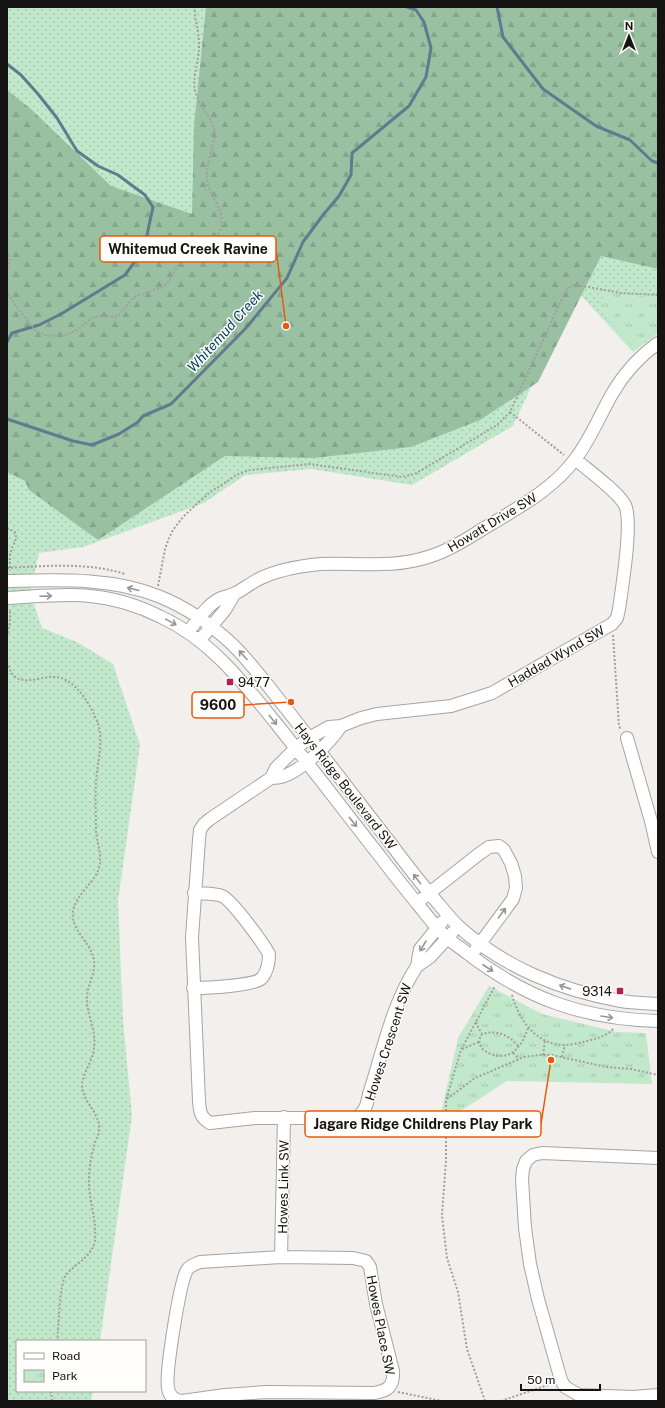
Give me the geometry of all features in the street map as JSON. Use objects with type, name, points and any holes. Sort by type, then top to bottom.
[{"type":"street","name":"Howatt Drive SW","points":[[188,632],[199,618],[219,599],[235,594],[264,577],[295,567],[322,564],[398,563],[425,558],[455,546],[530,500],[555,481],[574,460],[585,444],[612,393],[638,360],[658,343]]},
{"type":"street","name":"Haddad Wynd SW","points":[[309,738],[329,727],[341,726],[361,718],[377,714],[451,706],[492,693],[612,624],[617,618],[619,609],[628,527],[627,512],[625,505],[617,495],[574,460]]},
{"type":"street","name":"Hays Ridge Boulevard SW","points":[[7,581],[108,583],[133,588],[156,595],[199,618],[211,626],[234,646],[247,660],[429,894],[458,926],[508,962],[552,983],[575,991],[623,1002],[658,1004]]},
{"type":"street","name":"Howatt Drive SW","points":[[199,641],[225,610],[235,594]]},
{"type":"street","name":"Hays Ridge Boulevard SW","points":[[7,598],[65,595],[91,596],[109,599],[159,616],[188,632],[220,657],[234,672],[296,748],[437,928],[448,939],[505,980],[540,998],[587,1013],[606,1017],[629,1020],[658,1021]]},
{"type":"street","name":"Haddad Wynd SW","points":[[271,778],[283,777],[307,762],[335,736],[341,726]]},
{"type":"street","name":"Howes Crescent SW","points":[[309,738],[296,748],[276,768],[271,778],[204,824],[200,830],[194,893],[192,937],[199,1101],[201,1113],[204,1119],[210,1123],[255,1118],[355,1118],[360,1115],[367,1104],[401,996],[408,980],[417,966]]},
{"type":"street","points":[[627,738],[651,820],[658,852]]},
{"type":"street","points":[[417,903],[489,847],[498,846],[504,850],[511,863],[515,876],[516,888],[513,899],[471,956]]},
{"type":"street","points":[[193,988],[227,986],[258,981],[263,977],[266,971],[269,954],[229,900],[222,896],[194,893]]},
{"type":"street","points":[[417,966],[420,949],[448,916]]},
{"type":"street","points":[[417,966],[430,957],[448,939],[458,926]]},
{"type":"street","name":"Howes Link SW","points":[[281,1257],[284,1117]]},
{"type":"street","points":[[658,1158],[542,1153],[533,1155],[526,1161],[522,1179],[525,1228],[530,1264],[538,1299],[562,1380],[566,1388],[579,1395],[633,1397],[658,1395]]},
{"type":"street","name":"Howes Place SW","points":[[281,1257],[360,1259],[366,1261],[370,1267],[376,1304],[393,1371],[394,1379],[390,1386],[384,1392],[374,1393],[266,1392],[225,1395],[182,1401],[175,1400],[171,1396],[168,1388],[167,1378],[173,1328],[187,1270],[200,1262],[281,1257]]},
{"type":"path","points":[[7,290],[12,301],[36,331],[48,336],[65,335],[77,330],[92,318],[103,316],[115,317],[119,315],[134,298],[156,290],[169,282],[183,255],[203,252],[212,244],[221,230],[222,223],[220,208],[209,187],[207,179],[215,129],[200,105],[195,93],[199,46],[194,14],[195,7]]},
{"type":"path","points":[[7,251],[10,261],[7,271]]},
{"type":"path","points":[[159,585],[165,549],[173,530],[201,500],[240,473],[250,470],[310,464],[402,477],[415,474],[497,425],[510,412],[568,287],[577,284],[621,293],[658,295]]},
{"type":"path","points":[[510,412],[574,460]]},
{"type":"path","points":[[612,624],[619,726],[627,738]]},
{"type":"path","points":[[7,662],[12,675],[17,678],[34,680],[57,677],[64,679],[79,690],[86,698],[92,710],[98,726],[100,740],[96,784],[96,834],[101,860],[99,870],[73,909],[73,919],[78,931],[91,950],[94,960],[94,971],[86,999],[93,1029],[94,1049],[82,1086],[84,1097],[96,1113],[99,1122],[99,1132],[91,1162],[89,1181],[95,1241],[84,1260],[75,1266],[65,1276],[61,1286],[57,1340]]},
{"type":"path","points":[[485,1401],[467,1349],[458,1292],[447,1258],[442,1215],[446,1160],[446,1100],[461,1050],[495,986]]},
{"type":"path","points":[[511,994],[520,1016],[528,1028],[545,1040],[556,1044],[565,1045],[605,1036],[615,1027]]},
{"type":"path","points":[[476,1022],[478,1029],[482,1034]]},
{"type":"path","points":[[482,1034],[479,1038],[482,1048],[495,1056],[505,1055],[513,1053],[525,1037],[528,1028]]},
{"type":"path","points":[[482,1034],[497,1032],[506,1034],[514,1040],[518,1046]]},
{"type":"path","points":[[543,1055],[545,1040]]},
{"type":"path","points":[[461,1050],[479,1042]]},
{"type":"path","points":[[562,1057],[565,1045]]},
{"type":"path","points":[[513,1053],[519,1059]]},
{"type":"path","points":[[446,1100],[475,1078],[524,1057],[543,1055],[562,1057],[606,1067],[631,1069],[658,1075]]},
{"type":"path","points":[[501,1401],[562,1380]]},
{"type":"path","points":[[386,1390],[442,1401]]},
{"type":"green space","points":[[7,7],[658,7],[658,333],[633,352],[576,290],[513,426],[412,485],[311,469],[245,475],[204,503],[83,547],[39,553],[30,593],[42,628],[77,642],[113,664],[140,745],[118,901],[123,1020],[132,1116],[100,1340],[16,1340],[16,1392],[93,1392],[91,1401],[7,1401]]},
{"type":"green space","points":[[206,7],[658,7],[658,269],[601,256],[538,382],[480,420],[411,447],[314,458],[225,456],[98,540],[29,490],[25,481],[7,472],[7,90],[31,109],[111,186],[192,214],[194,126]]},
{"type":"green space","points":[[606,292],[658,298],[658,333],[634,348],[597,308]]},
{"type":"green space","points":[[489,986],[542,1014],[617,1032],[646,1033],[652,1084],[507,1081],[448,1119],[440,1117],[458,1038]]},
{"type":"waterway","name":"Whitemud Creek","points":[[7,419],[73,441],[92,445],[119,434],[138,422],[143,416],[171,404],[246,328],[287,278],[303,242],[339,196],[351,175],[352,153],[409,106],[426,77],[431,48],[424,22],[416,10],[407,7]]},
{"type":"waterway","name":"Whitemud Creek","points":[[497,7],[503,37],[543,89],[596,126],[630,140],[652,161],[658,163]]},
{"type":"waterway","name":"Whitemud Creek","points":[[7,64],[21,75],[38,94],[57,118],[77,151],[98,166],[118,175],[145,195],[153,207],[144,249],[125,275],[61,314],[39,325],[12,333],[7,342]]},
{"type":"place","name":"Whitemud Creek Ravine","points":[[286,326]]},
{"type":"place","name":"9477","points":[[230,682]]},
{"type":"place","name":"9600","points":[[291,702]]},
{"type":"place","name":"9314","points":[[620,991]]},
{"type":"place","name":"Jagare Ridge Childrens Play Park","points":[[551,1060]]}]
